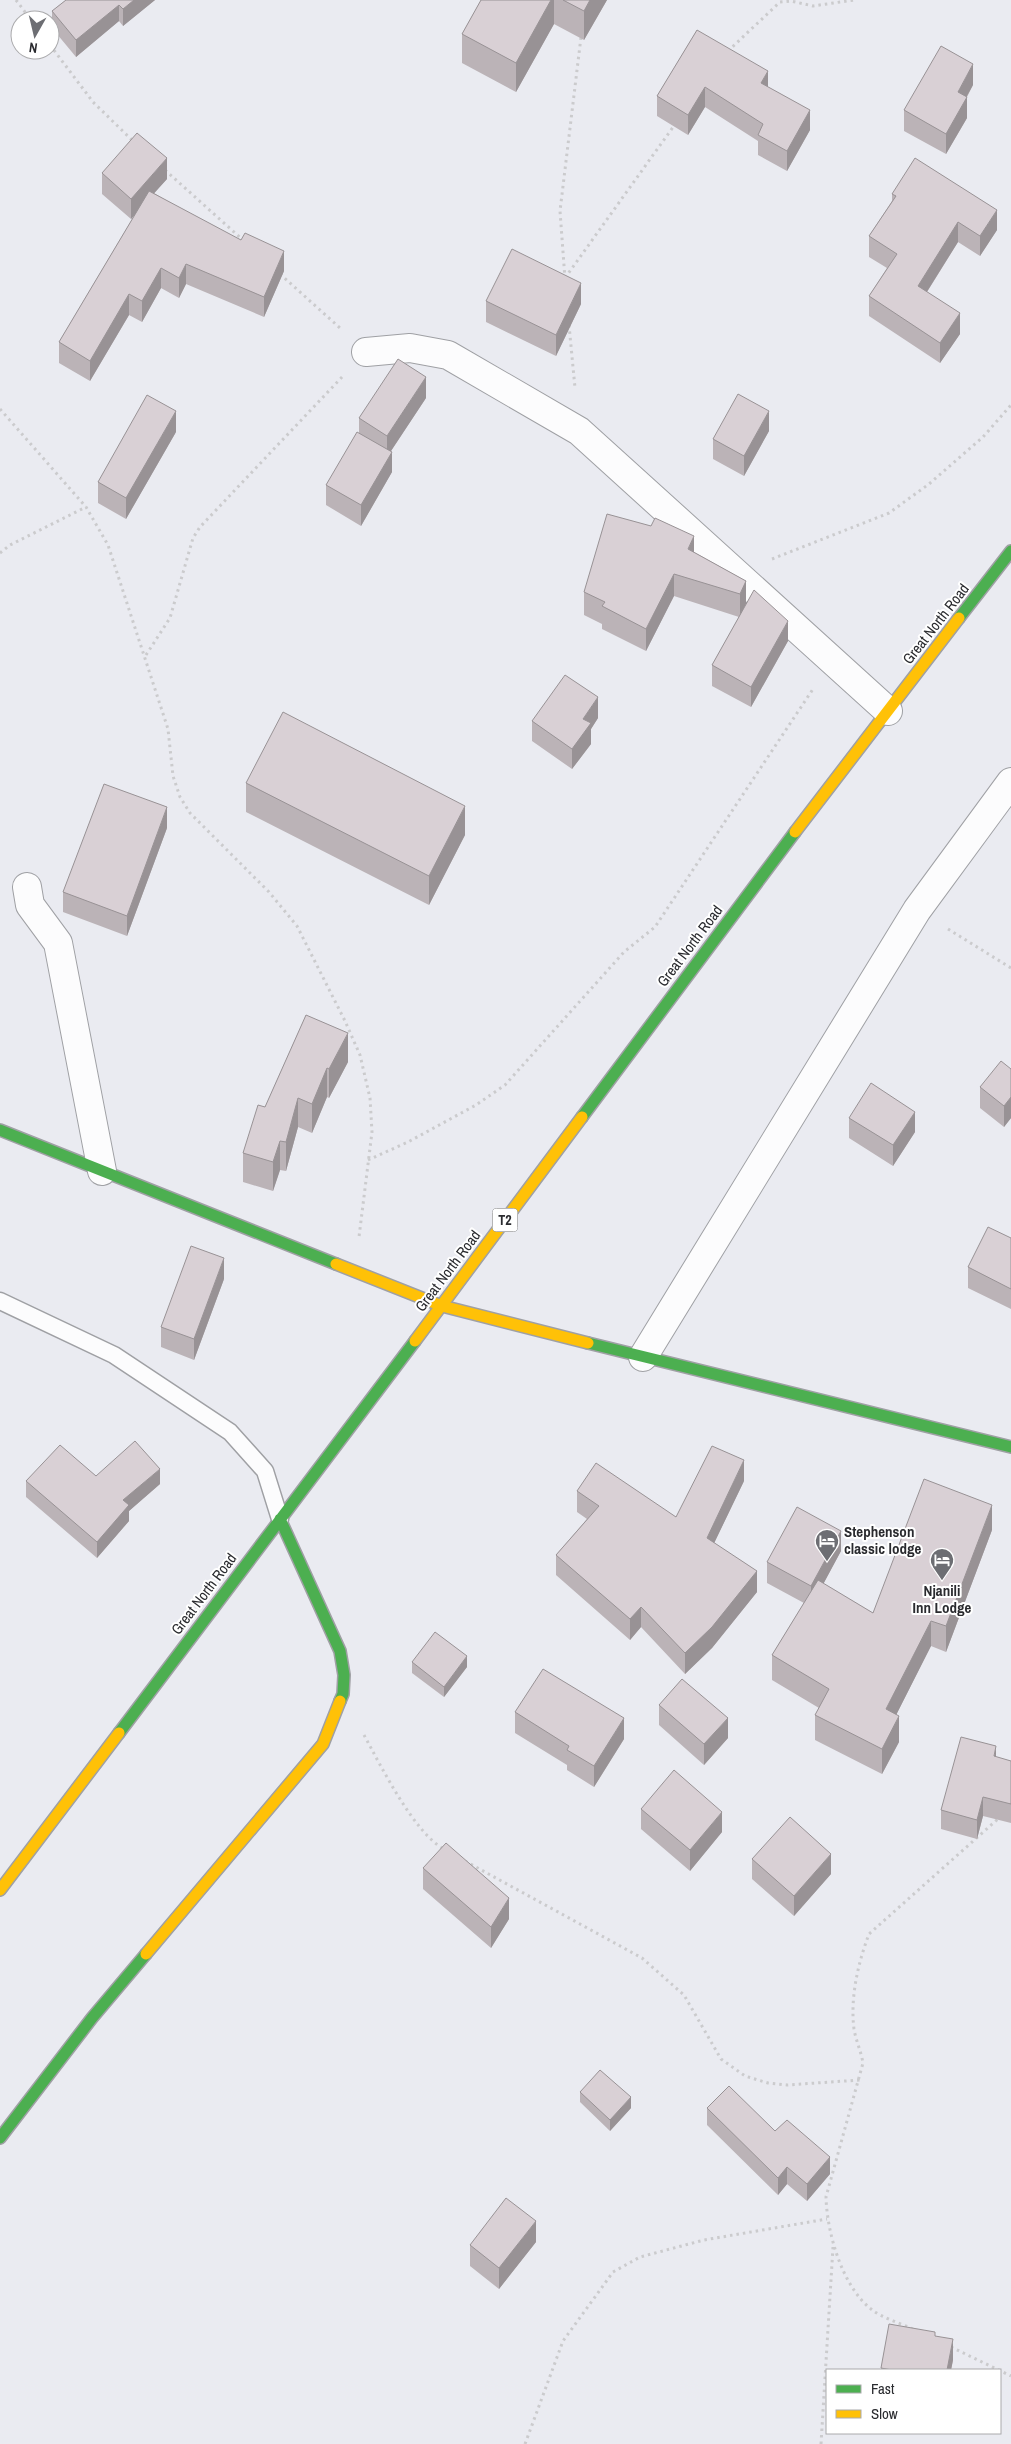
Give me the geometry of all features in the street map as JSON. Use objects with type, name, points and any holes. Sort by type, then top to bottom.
[{"type":"main road","name":"Great North Road","points":[[0,1890],[442,1306],[761,876],[1011,551]]},
{"type":"main road","points":[[0,1130],[442,1306],[642,1358],[1011,1447]]},
{"type":"main road","points":[[0,2138],[92,2018],[323,1744],[343,1694],[344,1675],[340,1651],[280,1519]]},
{"type":"street","points":[[366,352],[410,348],[448,355],[579,431],[888,711]]},
{"type":"street","points":[[642,1358],[917,910],[1011,782]]},
{"type":"street","points":[[27,886],[30,905],[58,943],[102,1171]]},
{"type":"lane","points":[[0,1301],[114,1355],[230,1432],[265,1471],[280,1519]]},
{"type":"path","points":[[727,53],[780,2],[791,1],[813,6],[854,0]]},
{"type":"path","points":[[566,288],[560,211],[582,33]]},
{"type":"path","points":[[60,58],[93,102],[139,146]]},
{"type":"path","points":[[565,278],[680,117]]},
{"type":"path","points":[[161,166],[249,246]]},
{"type":"path","points":[[145,656],[170,618],[192,538],[200,527],[366,352],[278,272]]},
{"type":"path","points":[[568,317],[579,431]]},
{"type":"path","points":[[736,573],[889,513],[929,484],[983,436],[1011,405]]},
{"type":"path","points":[[0,409],[86,507],[108,545],[168,729],[173,776],[180,797],[190,814],[269,892],[297,926],[360,1055],[370,1098],[372,1132],[355,1272]]},
{"type":"path","points":[[0,553],[10,545],[86,507]]},
{"type":"path","points":[[368,1160],[408,1142],[476,1105],[505,1085],[624,952],[655,926],[833,660]]},
{"type":"path","points":[[917,910],[1011,968]]},
{"type":"path","points":[[343,1694],[391,1784],[414,1820],[440,1847],[448,1852]]},
{"type":"path","points":[[915,2330],[871,2310],[850,2284],[833,2246],[827,2219],[826,2197],[860,2080],[861,2048],[854,2031],[855,1989],[863,1950],[870,1934],[1004,1814]]},
{"type":"path","points":[[457,1856],[642,1958],[684,1995],[721,2059],[745,2076],[768,2083],[787,2085],[860,2080]]},
{"type":"path","points":[[525,2444],[563,2341],[612,2272],[640,2257],[704,2240],[827,2219]]},
{"type":"path","points":[[821,2444],[833,2246]]},
{"type":"path","points":[[950,2347],[996,2369]]},
{"type":"building","points":[[66,0],[134,0],[123,9],[119,5],[76,40],[60,21],[60,10],[53,10]]},
{"type":"building","points":[[481,0],[551,0],[516,63],[462,34]]},
{"type":"building","points":[[563,0],[590,0],[584,11]]},
{"type":"building","points":[[697,30],[768,71],[761,83],[810,110],[787,151],[758,135],[763,124],[705,87],[688,115],[657,96]]},
{"type":"building","points":[[941,46],[973,64],[958,92],[967,97],[946,134],[904,110]]},
{"type":"building","points":[[137,133],[167,158],[131,199],[102,173]]},
{"type":"building","points":[[915,158],[997,210],[980,236],[958,222],[918,286],[960,313],[940,343],[869,296],[897,254],[869,236],[896,196],[892,194]]},
{"type":"building","points":[[149,191],[241,240],[245,233],[284,251],[264,297],[186,264],[179,278],[161,268],[142,301],[129,294],[90,361],[59,342]]},
{"type":"building","points":[[512,249],[581,283],[556,335],[486,301]]},
{"type":"building","points":[[398,359],[426,377],[387,436],[359,418]]},
{"type":"building","points":[[738,394],[769,411],[744,456],[713,439]]},
{"type":"building","points":[[147,395],[176,411],[126,498],[98,482]]},
{"type":"building","points":[[357,432],[392,452],[361,505],[326,485]]},
{"type":"building","points":[[607,514],[651,526],[655,518],[694,536],[688,549],[746,581],[740,594],[674,574],[646,629],[602,606],[605,602],[584,592]]},
{"type":"building","points":[[754,590],[788,621],[751,687],[712,665]]},
{"type":"building","points":[[565,675],[598,697],[583,719],[591,723],[572,749],[532,721]]},
{"type":"building","points":[[283,712],[465,806],[429,876],[246,783]]},
{"type":"building","points":[[104,784],[167,807],[127,916],[63,892]]},
{"type":"building","points":[[306,1015],[348,1033],[329,1069],[327,1068],[312,1104],[298,1098],[286,1142],[280,1141],[273,1162],[243,1153],[258,1105],[265,1107]]},
{"type":"building","points":[[1001,1061],[1011,1069],[1011,1097],[1004,1106],[980,1087]]},
{"type":"building","points":[[871,1083],[915,1112],[893,1145],[849,1118]]},
{"type":"building","points":[[988,1227],[1011,1238],[1011,1289],[968,1267]]},
{"type":"building","points":[[191,1246],[224,1258],[194,1339],[161,1327]]},
{"type":"building","points":[[135,1441],[160,1469],[123,1500],[129,1505],[97,1542],[26,1481],[60,1445],[96,1476]]},
{"type":"building","points":[[712,1446],[744,1460],[707,1538],[757,1571],[712,1627],[685,1653],[641,1607],[630,1619],[556,1555],[599,1506],[577,1491],[596,1463],[676,1517]]},
{"type":"building","points":[[924,1479],[992,1505],[946,1626],[931,1621],[886,1709],[899,1716],[882,1749],[815,1715],[829,1689],[772,1655],[818,1580],[873,1613]]},
{"type":"building","points":[[797,1507],[841,1531],[811,1586],[767,1562]]},
{"type":"building","points":[[435,1632],[467,1656],[444,1687],[412,1662]]},
{"type":"building","points":[[543,1669],[624,1718],[594,1766],[567,1750],[569,1746],[515,1712]]},
{"type":"building","points":[[682,1679],[728,1718],[704,1744],[659,1705]]},
{"type":"building","points":[[961,1737],[996,1746],[994,1756],[1011,1761],[1011,1804],[983,1797],[977,1820],[941,1810]]},
{"type":"building","points":[[674,1770],[722,1812],[690,1850],[641,1809]]},
{"type":"building","points":[[790,1817],[831,1854],[794,1896],[752,1859]]},
{"type":"building","points":[[446,1843],[509,1898],[491,1927],[423,1868]]},
{"type":"building","points":[[600,2070],[631,2097],[610,2120],[580,2092]]},
{"type":"building","points":[[729,2086],[775,2131],[787,2120],[830,2157],[807,2184],[787,2167],[778,2178],[707,2108]]},
{"type":"building","points":[[506,2198],[536,2221],[499,2268],[470,2245]]},
{"type":"building","points":[[889,2324],[935,2332],[935,2336],[953,2339],[947,2369],[881,2368]]},
{"type":"traffic: fast","points":[[959,618],[1011,551]]},
{"type":"traffic: fast","points":[[582,1117],[795,832]]},
{"type":"traffic: fast","points":[[0,1130],[336,1264]]},
{"type":"traffic: fast","points":[[119,1733],[415,1341]]},
{"type":"traffic: fast","points":[[588,1343],[1011,1447]]},
{"type":"traffic: fast","points":[[280,1519],[340,1651],[344,1675],[343,1694],[340,1701]]},
{"type":"traffic: fast","points":[[0,2138],[92,2018],[146,1954]]},
{"type":"traffic: slow","points":[[795,832],[959,618]]},
{"type":"traffic: slow","points":[[415,1341],[582,1117]]},
{"type":"traffic: slow","points":[[336,1264],[442,1306],[588,1343]]},
{"type":"traffic: slow","points":[[146,1954],[323,1744],[340,1701]]},
{"type":"traffic: slow","points":[[0,1890],[119,1733]]},
{"type":"place","name":"Stephenson classic lodge","points":[[827,1562]]},
{"type":"place","name":"Njanili Inn Lodge","points":[[942,1581]]}]
